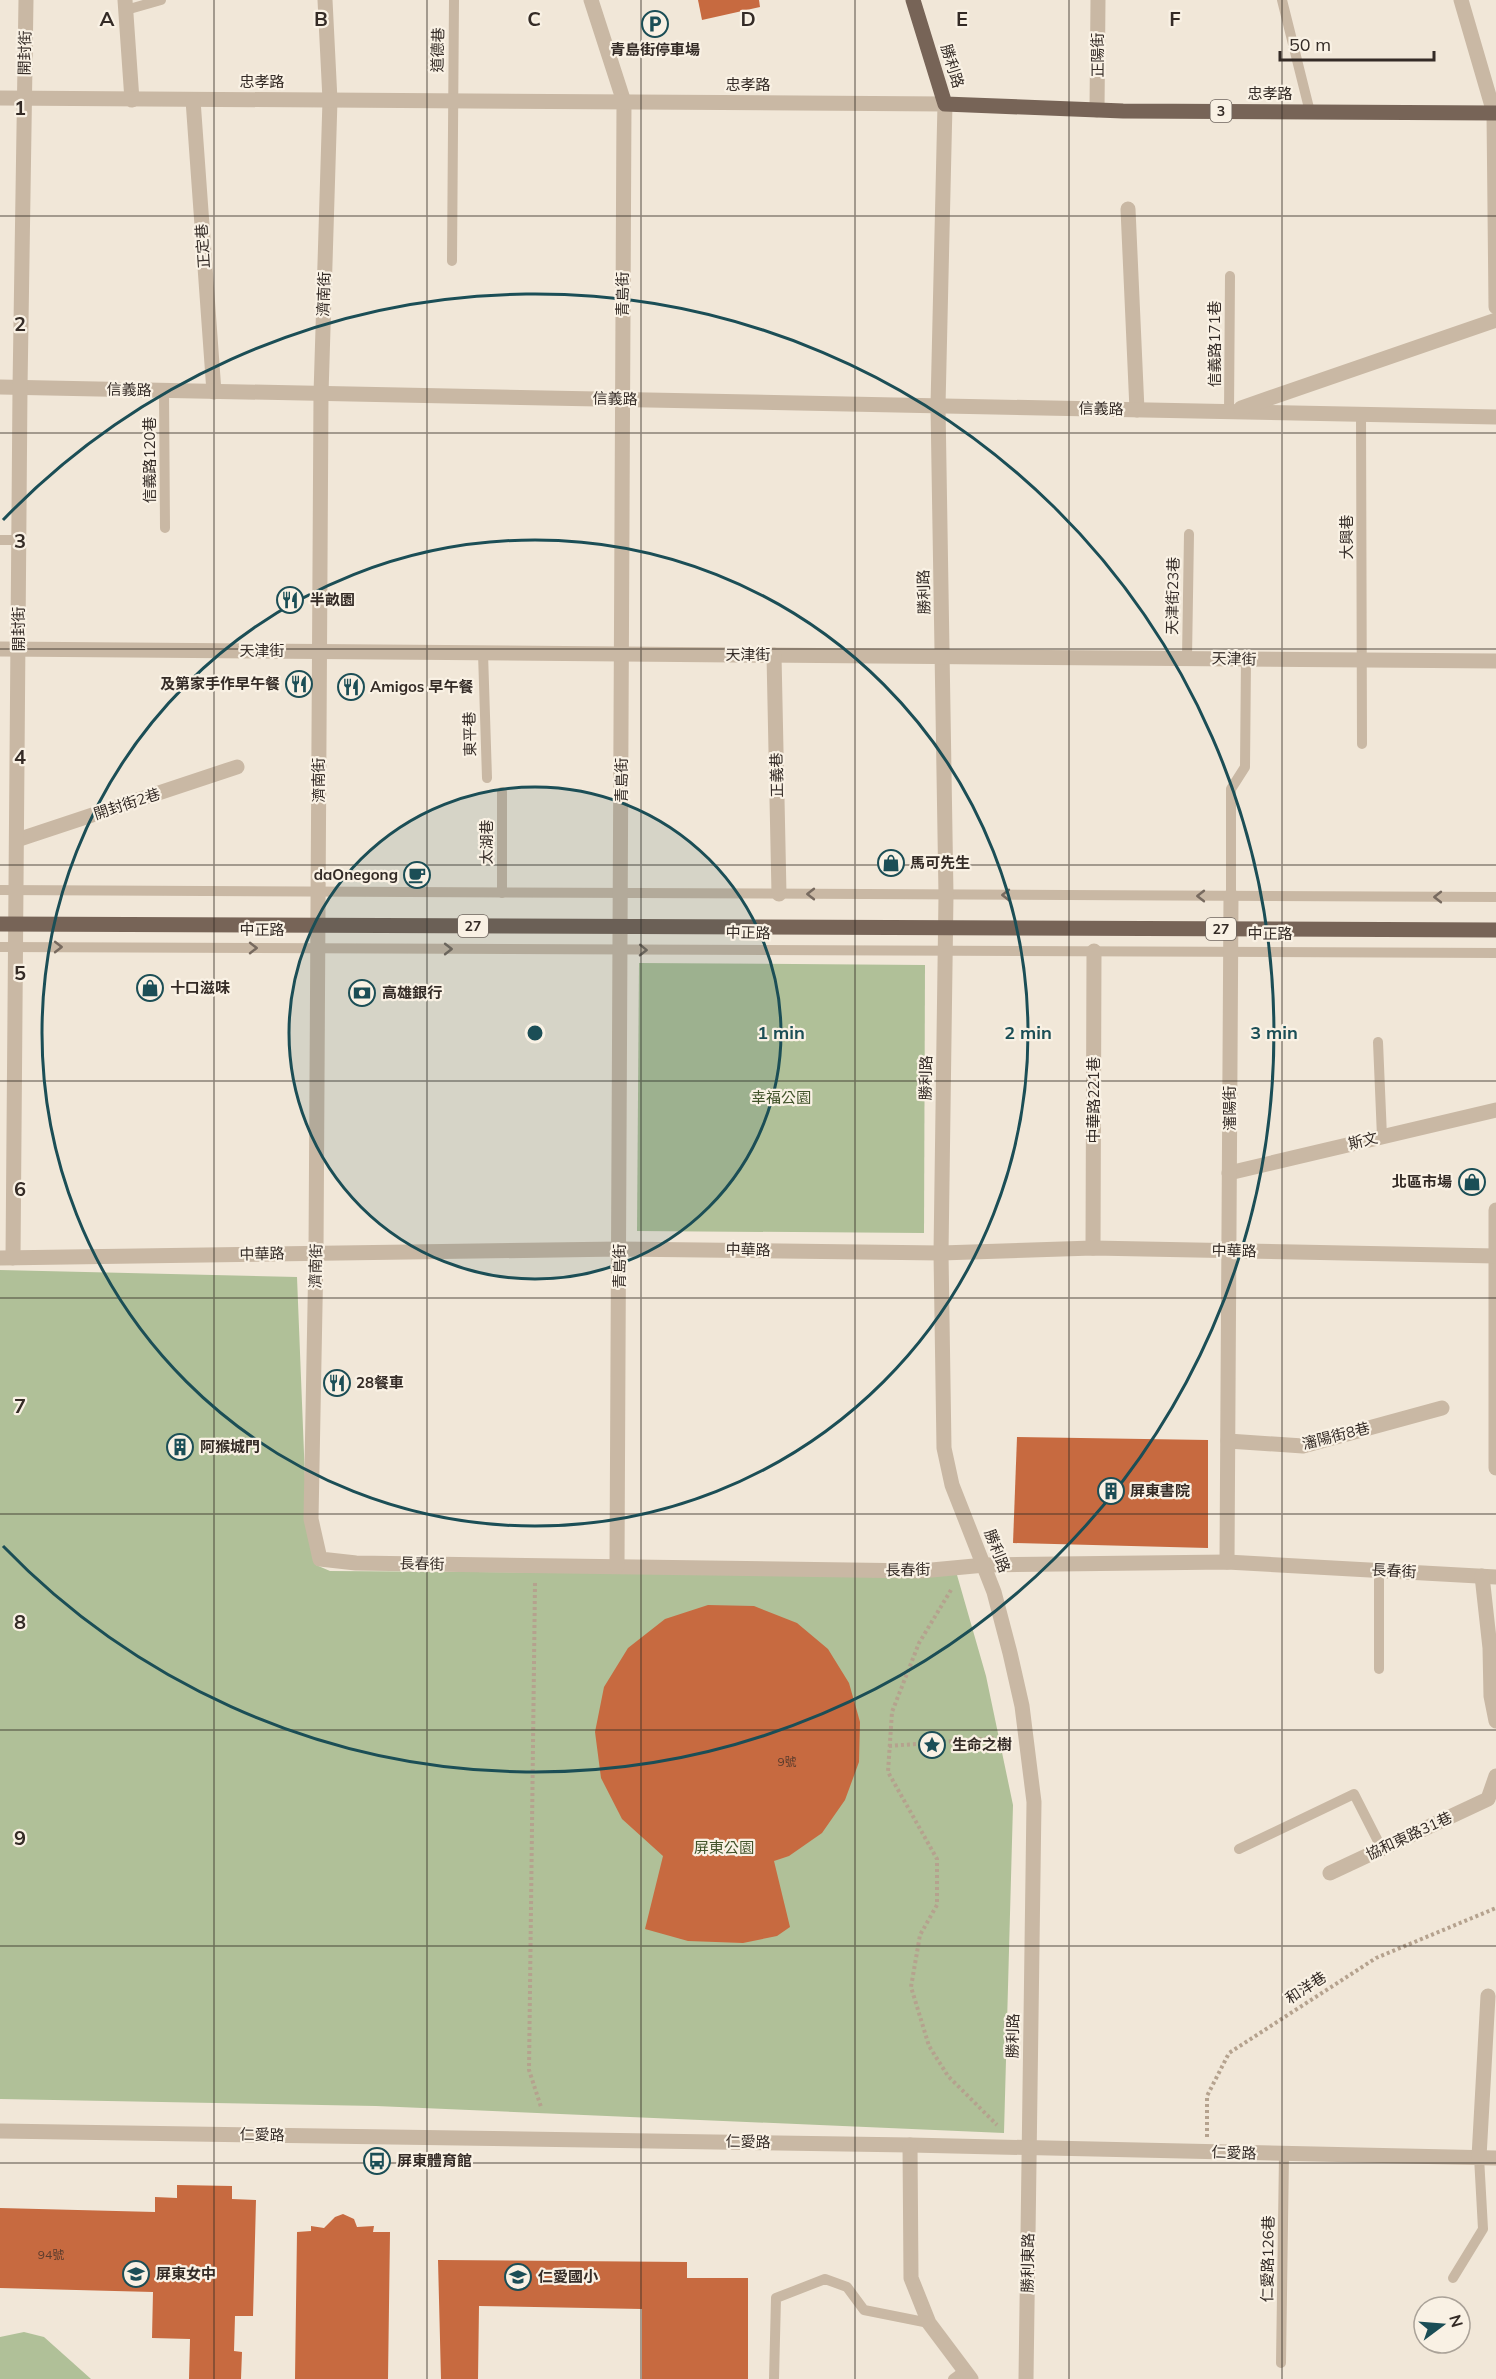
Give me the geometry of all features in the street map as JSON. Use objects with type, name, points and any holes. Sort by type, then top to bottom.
[{"type":"main road","name":"勝利路","points":[[913,0],[945,104]]},
{"type":"main road","name":"忠孝路","points":[[945,104],[1097,110],[1495,112]]},
{"type":"main road","name":"中正路","points":[[8,924],[1496,930]]},
{"type":"street","name":"開封街","points":[[6,1258],[8,890],[16,840],[26,0]]},
{"type":"street","name":"濟南街","points":[[320,1558],[311,1519],[316,1253],[321,394],[330,100],[325,0]]},
{"type":"street","name":"青島街","points":[[591,0],[624,102],[617,1566]]},
{"type":"street","name":"正陽街","points":[[1097,110],[1098,0]]},
{"type":"street","points":[[1461,0],[1495,112],[1496,307]]},
{"type":"street","points":[[126,5],[132,100]]},
{"type":"street","name":"忠孝路","points":[[0,98],[945,104]]},
{"type":"street","name":"正定巷","points":[[193,100],[214,392]]},
{"type":"street","name":"勝利路","points":[[945,104],[938,406],[946,895],[941,1253],[945,1460],[952,1485],[994,1592],[1020,1695],[1034,1802],[1029,2148]]},
{"type":"street","points":[[1128,209],[1137,410]]},
{"type":"street","name":"信義路","points":[[1229,412],[1496,320]]},
{"type":"street","name":"信義路","points":[[0,387],[1496,417]]},
{"type":"street","name":"天津街","points":[[0,649],[774,656],[943,655],[1496,662]]},
{"type":"street","name":"正義巷","points":[[774,656],[779,894]]},
{"type":"street","name":"開封街2巷","points":[[16,840],[237,767]]},
{"type":"street","name":"瀋陽街","points":[[1227,1562],[1231,896]]},
{"type":"street","name":"中華路221巷","points":[[1093,1248],[1094,951]]},
{"type":"street","name":"斯文","points":[[1229,1173],[1496,1110]]},
{"type":"street","points":[[1496,1210],[1496,1468]]},
{"type":"street","name":"中華路","points":[[6,1258],[620,1249],[941,1253],[1093,1248],[1495,1256]]},
{"type":"street","name":"瀋陽街8巷","points":[[1228,1441],[1302,1446],[1442,1408]]},
{"type":"street","name":"長春街","points":[[320,1558],[356,1563],[921,1571],[985,1566],[1227,1562],[1489,1577]]},
{"type":"street","points":[[1489,1577],[1491,1696],[1496,1721]]},
{"type":"street","name":"協和東路31巷","points":[[1330,1873],[1488,1799],[1496,1776]]},
{"type":"street","points":[[1479,2157],[1488,1996]]},
{"type":"street","name":"仁愛路","points":[[0,2131],[910,2145],[1496,2158]]},
{"type":"street","points":[[910,2145],[911,2278],[929,2323],[963,2376]]},
{"type":"street","name":"勝利東路","points":[[1026,2379],[1029,2148]]},
{"type":"lane","points":[[126,5],[161,0]]},
{"type":"lane","name":"道德巷","points":[[452,261],[454,0]]},
{"type":"lane","points":[[1282,0],[1310,112]]},
{"type":"lane","name":"信義路171巷","points":[[1229,412],[1230,276]]},
{"type":"lane","name":"信義路120巷","points":[[164,391],[165,528]]},
{"type":"lane","name":"大興巷","points":[[1361,414],[1362,744]]},
{"type":"lane","name":"天津街23巷","points":[[1187,658],[1189,534]]},
{"type":"lane","points":[[0,540],[19,540]]},
{"type":"lane","name":"東平巷","points":[[483,653],[487,778]]},
{"type":"lane","name":"瀋陽街","points":[[1231,896],[1231,789],[1245,767],[1246,659]]},
{"type":"lane","name":"太湖巷","points":[[502,792],[502,893]]},
{"type":"lane","points":[[8,890],[1496,897]]},
{"type":"lane","name":"中正路","points":[[8,947],[1496,953]]},
{"type":"lane","points":[[1378,1042],[1382,1137]]},
{"type":"lane","points":[[1379,1570],[1379,1669]]},
{"type":"lane","points":[[1239,1849],[1354,1794],[1382,1849]]},
{"type":"lane","name":"仁愛路126巷","points":[[1281,2363],[1284,2155]]},
{"type":"lane","points":[[1453,2278],[1483,2229],[1479,2157]]},
{"type":"lane","points":[[774,2379],[776,2298],[825,2279],[847,2287],[864,2310],[929,2323]]},
{"type":"path","points":[[535,1582],[529,2070],[541,2107]]},
{"type":"path","points":[[951,1590],[919,1643],[892,1712],[888,1772],[937,1859],[937,1905],[921,1935],[911,1987],[929,2046],[948,2076],[997,2125]]},
{"type":"path","points":[[889,1746],[995,1738]]},
{"type":"path","name":"和洋巷","points":[[1207,2152],[1207,2096],[1229,2053],[1376,1958],[1496,1908]]},
{"type":"green space","name":"幸福公園","points":[[639,963],[925,965],[924,1233],[637,1231]]},
{"type":"green space","name":"屏東公園","points":[[0,1270],[297,1277],[307,1529],[316,1565],[330,1571],[957,1575],[986,1676],[1013,1805],[1004,2133],[376,2106],[0,2099]]},
{"type":"green space","points":[[24,2332],[44,2337],[91,2379],[0,2379],[0,2337]]},
{"type":"building","points":[[698,0],[759,0],[760,7],[702,20]]},
{"type":"building","name":"屏東書院","points":[[1017,1437],[1208,1440],[1208,1548],[1013,1543]]},
{"type":"building","points":[[708,1605],[754,1606],[797,1623],[828,1649],[849,1683],[860,1722],[859,1762],[845,1800],[822,1833],[789,1856],[774,1861],[790,1927],[777,1936],[743,1943],[688,1941],[645,1929],[663,1856],[622,1819],[601,1778],[595,1732],[604,1687],[628,1648],[665,1619]]},
{"type":"building","points":[[177,2185],[232,2186],[232,2199],[256,2200],[253,2316],[235,2316],[234,2351],[242,2352],[241,2379],[189,2379],[190,2339],[152,2338],[153,2292],[0,2288],[0,2208],[155,2212],[155,2197],[177,2198]]},
{"type":"building","points":[[343,2214],[354,2219],[357,2227],[374,2226],[373,2232],[390,2232],[388,2379],[295,2379],[297,2232],[311,2231],[311,2226],[324,2228],[335,2217]]},
{"type":"building","points":[[438,2260],[687,2262],[687,2278],[748,2278],[748,2379],[642,2379],[642,2309],[479,2306],[478,2379],[441,2379]]},
{"type":"place","name":"青島街停車場","points":[[655,24]]},
{"type":"place","name":"半畝園","points":[[290,600]]},
{"type":"place","name":"及第家手作早午餐","points":[[299,684]]},
{"type":"place","name":"Amigos 早午餐","points":[[351,687]]},
{"type":"place","name":"馬可先生","points":[[891,863]]},
{"type":"place","name":"daOnegong","points":[[417,875]]},
{"type":"place","name":"十口滋味","points":[[150,988]]},
{"type":"place","name":"高雄銀行","points":[[362,993]]},
{"type":"place","name":"北區市場","points":[[1472,1182]]},
{"type":"place","name":"28餐車","points":[[337,1383]]},
{"type":"place","name":"阿猴城門","points":[[180,1447]]},
{"type":"place","name":"屏東書院","points":[[1111,1491]]},
{"type":"place","name":"生命之樹","points":[[932,1745]]},
{"type":"place","name":"屏東體育館","points":[[377,2161]]},
{"type":"place","name":"屏東女中","points":[[136,2274]]},
{"type":"place","name":"仁愛國小","points":[[518,2277]]}]
